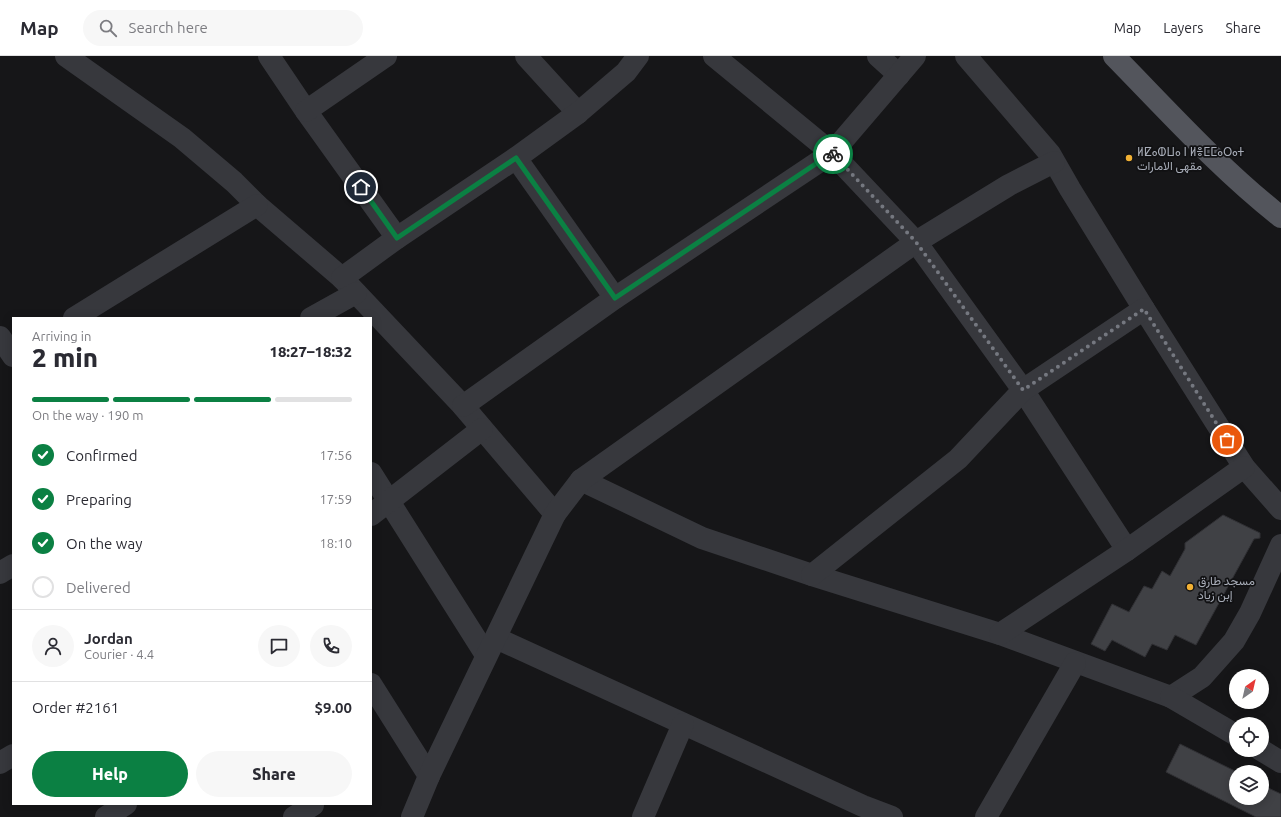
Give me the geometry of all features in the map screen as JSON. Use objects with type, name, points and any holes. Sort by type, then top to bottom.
[{"type":"main road","points":[[1114,56],[1199,143],[1258,198],[1281,217]]},
{"type":"street","points":[[66,56],[182,138],[234,182],[257,205],[349,286],[463,406],[555,514]]},
{"type":"street","points":[[269,56],[306,111],[397,238]]},
{"type":"street","points":[[306,111],[386,56]]},
{"type":"street","points":[[526,56],[578,113]]},
{"type":"street","points":[[313,317],[349,286],[397,238],[516,158],[578,113],[626,72],[638,56]]},
{"type":"street","points":[[714,56],[832,153],[916,242],[1023,390],[1127,550]]},
{"type":"street","points":[[878,56],[899,75]]},
{"type":"street","points":[[463,406],[615,298],[832,153],[915,56]]},
{"type":"street","points":[[966,56],[1050,154],[1144,309],[1244,467],[1281,509]]},
{"type":"street","points":[[516,158],[615,298]]},
{"type":"street","points":[[412,817],[429,776],[555,514],[581,480],[916,242],[1009,185],[1054,162]]},
{"type":"street","points":[[76,317],[257,205]]},
{"type":"street","points":[[812,575],[958,460],[1023,390],[1144,309]]},
{"type":"street","points":[[0,336],[12,354]]},
{"type":"street","points":[[0,364],[12,357]]},
{"type":"street","points":[[372,514],[482,429]]},
{"type":"street","points":[[1000,634],[1127,550],[1244,467]]},
{"type":"street","points":[[372,474],[389,502],[491,647],[682,724],[860,812],[892,817]]},
{"type":"street","points":[[581,480],[702,538],[812,575],[1000,634],[1171,697],[1229,731]]},
{"type":"street","points":[[1171,697],[1202,677],[1234,641],[1250,613],[1280,550]]},
{"type":"street","points":[[0,573],[12,566]]},
{"type":"street","points":[[986,817],[1075,662]]},
{"type":"street","points":[[372,686],[429,776]]},
{"type":"street","points":[[643,817],[682,724]]},
{"type":"street","points":[[1269,755],[1281,762]]},
{"type":"street","points":[[0,763],[12,756]]},
{"type":"street","points":[[294,817],[316,809]]},
{"type":"building","name":"مسجد طارق إبن زياد","points":[[1223,515],[1260,533],[1260,538],[1254,539],[1196,645],[1175,635],[1167,650],[1152,644],[1145,657],[1112,640],[1105,651],[1091,644],[1112,604],[1129,612],[1144,586],[1152,589],[1162,571],[1170,576],[1185,549],[1185,543]]},
{"type":"building","points":[[1180,744],[1229,768],[1229,804],[1166,772]]},
{"type":"building","points":[[1269,788],[1281,794],[1281,817],[1256,817],[1232,805],[1269,805]]},
{"type":"way so far","points":[[833,154],[916,242],[1023,390],[1144,309],[1227,440]]},
{"type":"place","name":"ⵍⵇⴰⵀⵡⴰ ⵏ ⵍⴻⵎⵎⴰⵔⴰⵜ مقهى الامارات","points":[[1129,158]]},
{"type":"place","name":"مسجد طارق إبن زياد","points":[[1190,587]]},
{"type":"route","points":[[361,187],[397,238],[516,158],[615,298],[832,153],[833,154]]}]
